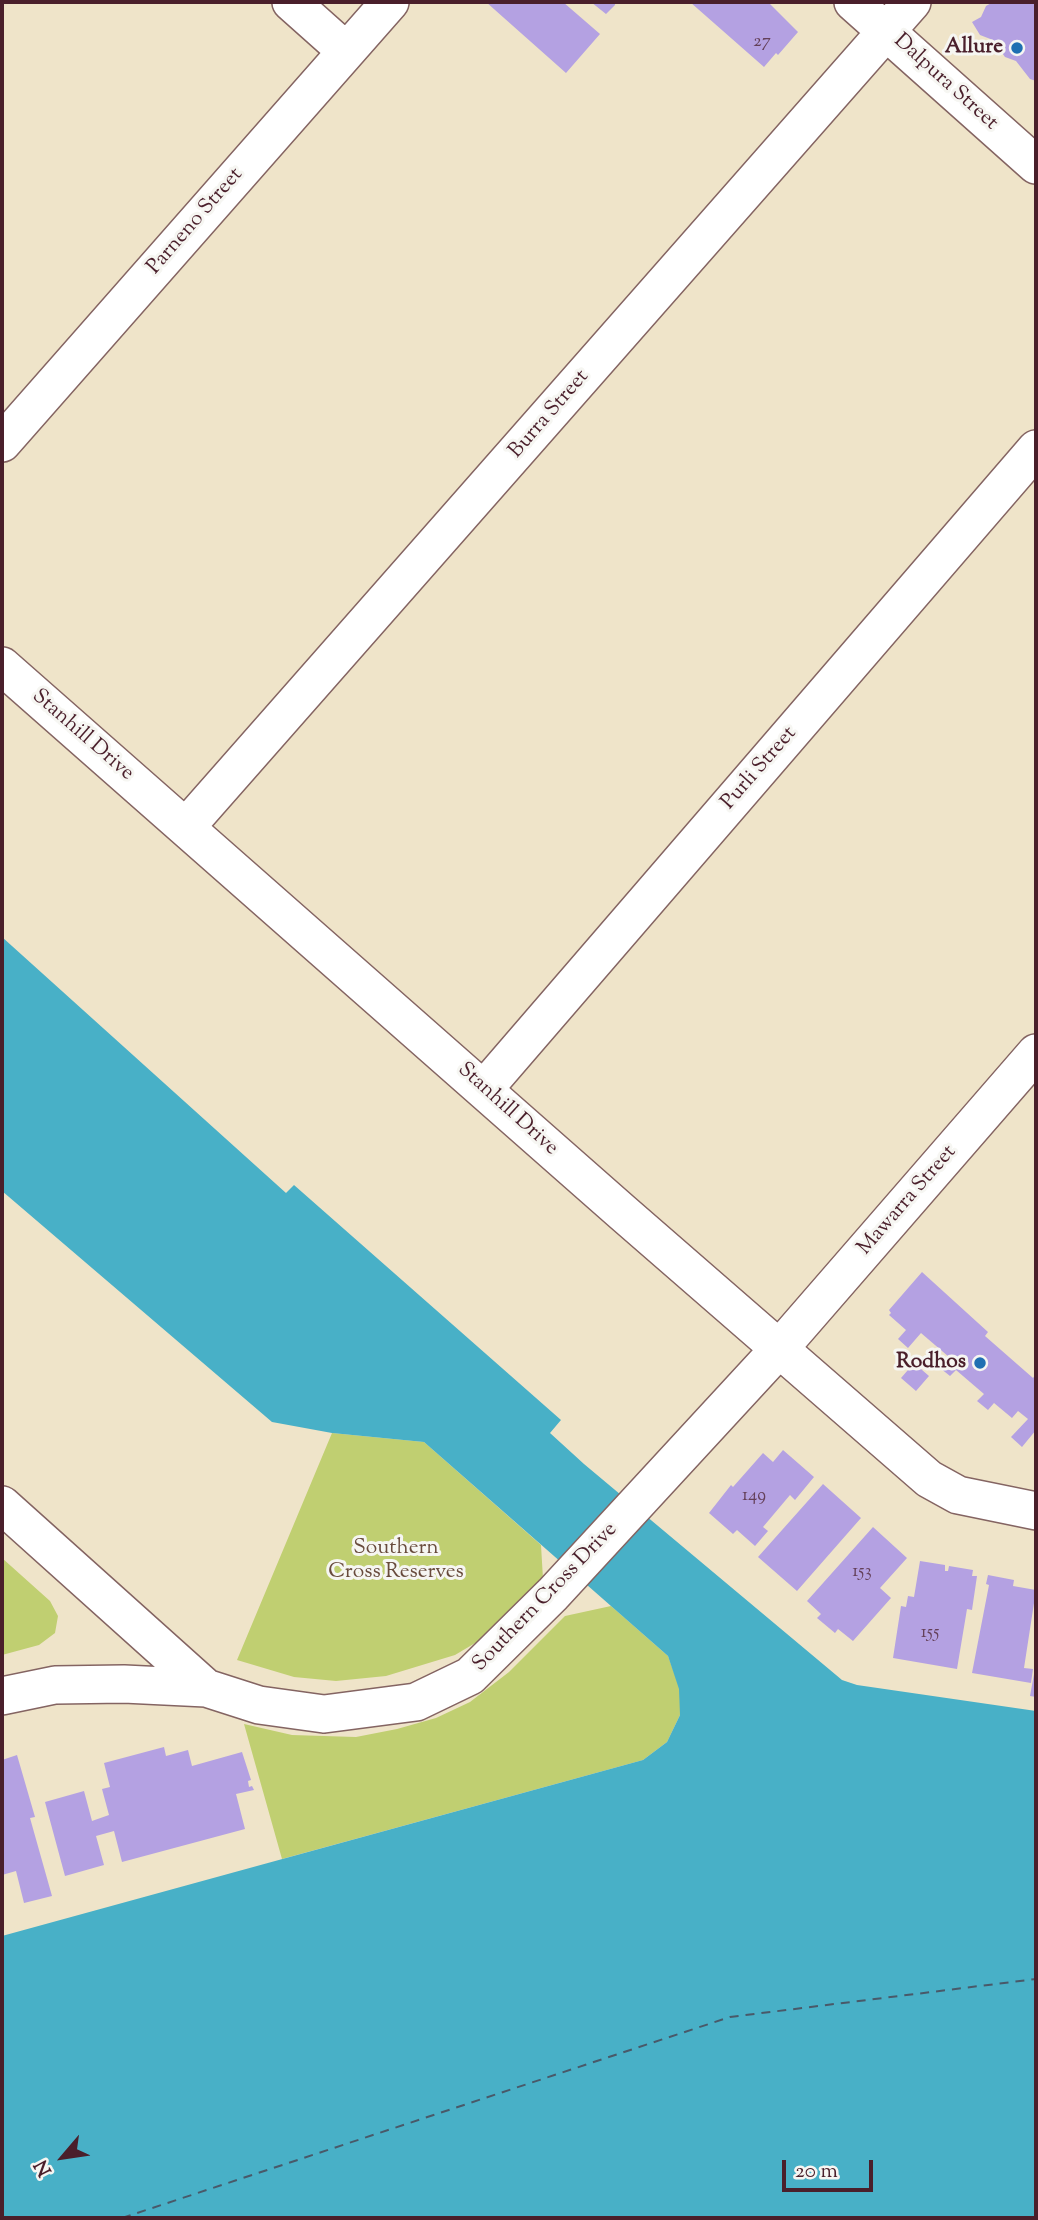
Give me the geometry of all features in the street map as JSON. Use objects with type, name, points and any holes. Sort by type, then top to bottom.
[{"type":"street","points":[[291,2],[346,51]]},
{"type":"street","name":"Parneno Street","points":[[2,443],[390,2]]},
{"type":"street","name":"Dalpura Street","points":[[853,2],[1036,165]]},
{"type":"street","name":"Burra Street","points":[[186,827],[912,2]]},
{"type":"street","name":"Purli Street","points":[[484,1089],[1036,449]]},
{"type":"street","name":"Stanhill Drive","points":[[2,666],[779,1349],[940,1487],[968,1498],[1036,1511]]},
{"type":"street","name":"Mawarra Street","points":[[779,1349],[1036,1053]]},
{"type":"street","name":"Southern Cross Drive","points":[[2,1696],[55,1685],[124,1684],[206,1688],[259,1705],[324,1713],[416,1702],[470,1676],[553,1594],[779,1349]]},
{"type":"street","name":"Southern Cross Drive","points":[[2,1505],[206,1688]]},
{"type":"green space","name":"Southern Cross Reserves","points":[[332,1433],[424,1442],[541,1545],[543,1579],[487,1636],[455,1655],[386,1676],[336,1681],[294,1677],[237,1660]]},
{"type":"green space","points":[[2,1558],[50,1601],[58,1616],[55,1633],[39,1645],[2,1655]]},
{"type":"green space","points":[[611,1606],[668,1656],[680,1689],[680,1715],[667,1742],[643,1760],[282,1859],[244,1724],[292,1735],[356,1737],[436,1718],[470,1702],[509,1672],[565,1616]]},
{"type":"water","points":[[2,937],[286,1193],[294,1185],[561,1420],[550,1433],[584,1464],[842,1680],[857,1685],[1036,1711],[1036,2218],[2,2218],[2,1936],[643,1760],[667,1742],[680,1715],[679,1689],[668,1656],[424,1442],[332,1433],[272,1422],[2,1191]]},
{"type":"building","points":[[486,2],[563,2],[600,34],[566,73]]},
{"type":"building","points":[[591,2],[615,2],[615,5],[606,14]]},
{"type":"building","points":[[690,2],[768,2],[798,32],[764,67]]},
{"type":"building","name":"Allure","points":[[993,2],[1036,2],[1036,81],[1030,79],[1016,61],[1005,57],[993,40],[980,35],[972,22],[981,17],[986,6]]},
{"type":"building","name":"Rodhos","points":[[922,1272],[988,1332],[985,1336],[1033,1378],[1036,1374],[1036,1430],[1022,1447],[1011,1437],[1028,1419],[1018,1411],[1012,1418],[994,1403],[988,1410],[977,1401],[984,1394],[956,1370],[950,1376],[940,1368],[949,1357],[921,1333],[908,1348],[898,1339],[906,1330],[889,1315],[889,1310]]},
{"type":"building","points":[[914,1363],[929,1376],[916,1391],[901,1378]]},
{"type":"building","points":[[783,1450],[814,1477],[795,1500],[790,1495],[763,1527],[768,1531],[755,1546],[737,1530],[733,1534],[709,1513],[731,1485],[733,1487],[763,1453],[773,1462]]},
{"type":"building","points":[[823,1484],[861,1518],[797,1591],[758,1557]]},
{"type":"building","points":[[873,1527],[907,1558],[880,1588],[891,1598],[853,1641],[838,1629],[835,1633],[817,1618],[821,1614],[807,1601]]},
{"type":"building","points":[[920,1561],[945,1565],[945,1571],[948,1571],[949,1566],[973,1570],[972,1576],[977,1576],[972,1610],[967,1609],[957,1669],[893,1658],[901,1606],[906,1607],[908,1596],[914,1597]]},
{"type":"building","points":[[988,1575],[1014,1580],[1013,1586],[1036,1590],[1024,1668],[1033,1669],[1031,1683],[972,1673],[989,1585],[986,1584]]},
{"type":"building","points":[[1036,1674],[1036,1697],[1030,1696]]},
{"type":"building","points":[[164,1747],[166,1756],[188,1750],[192,1766],[242,1752],[251,1780],[248,1781],[249,1787],[252,1786],[254,1790],[236,1794],[245,1829],[122,1862],[114,1831],[96,1836],[104,1865],[65,1876],[45,1802],[84,1791],[92,1821],[109,1815],[102,1789],[110,1787],[104,1763]]},
{"type":"building","points":[[17,1755],[35,1817],[30,1818],[52,1896],[24,1903],[16,1871],[2,1875],[2,1760]]},
{"type":"ferry route","points":[[122,2218],[730,2017],[1036,1979]]},
{"type":"place","name":"Allure","points":[[1017,48]]},
{"type":"place","name":"Rodhos","points":[[980,1363]]}]
